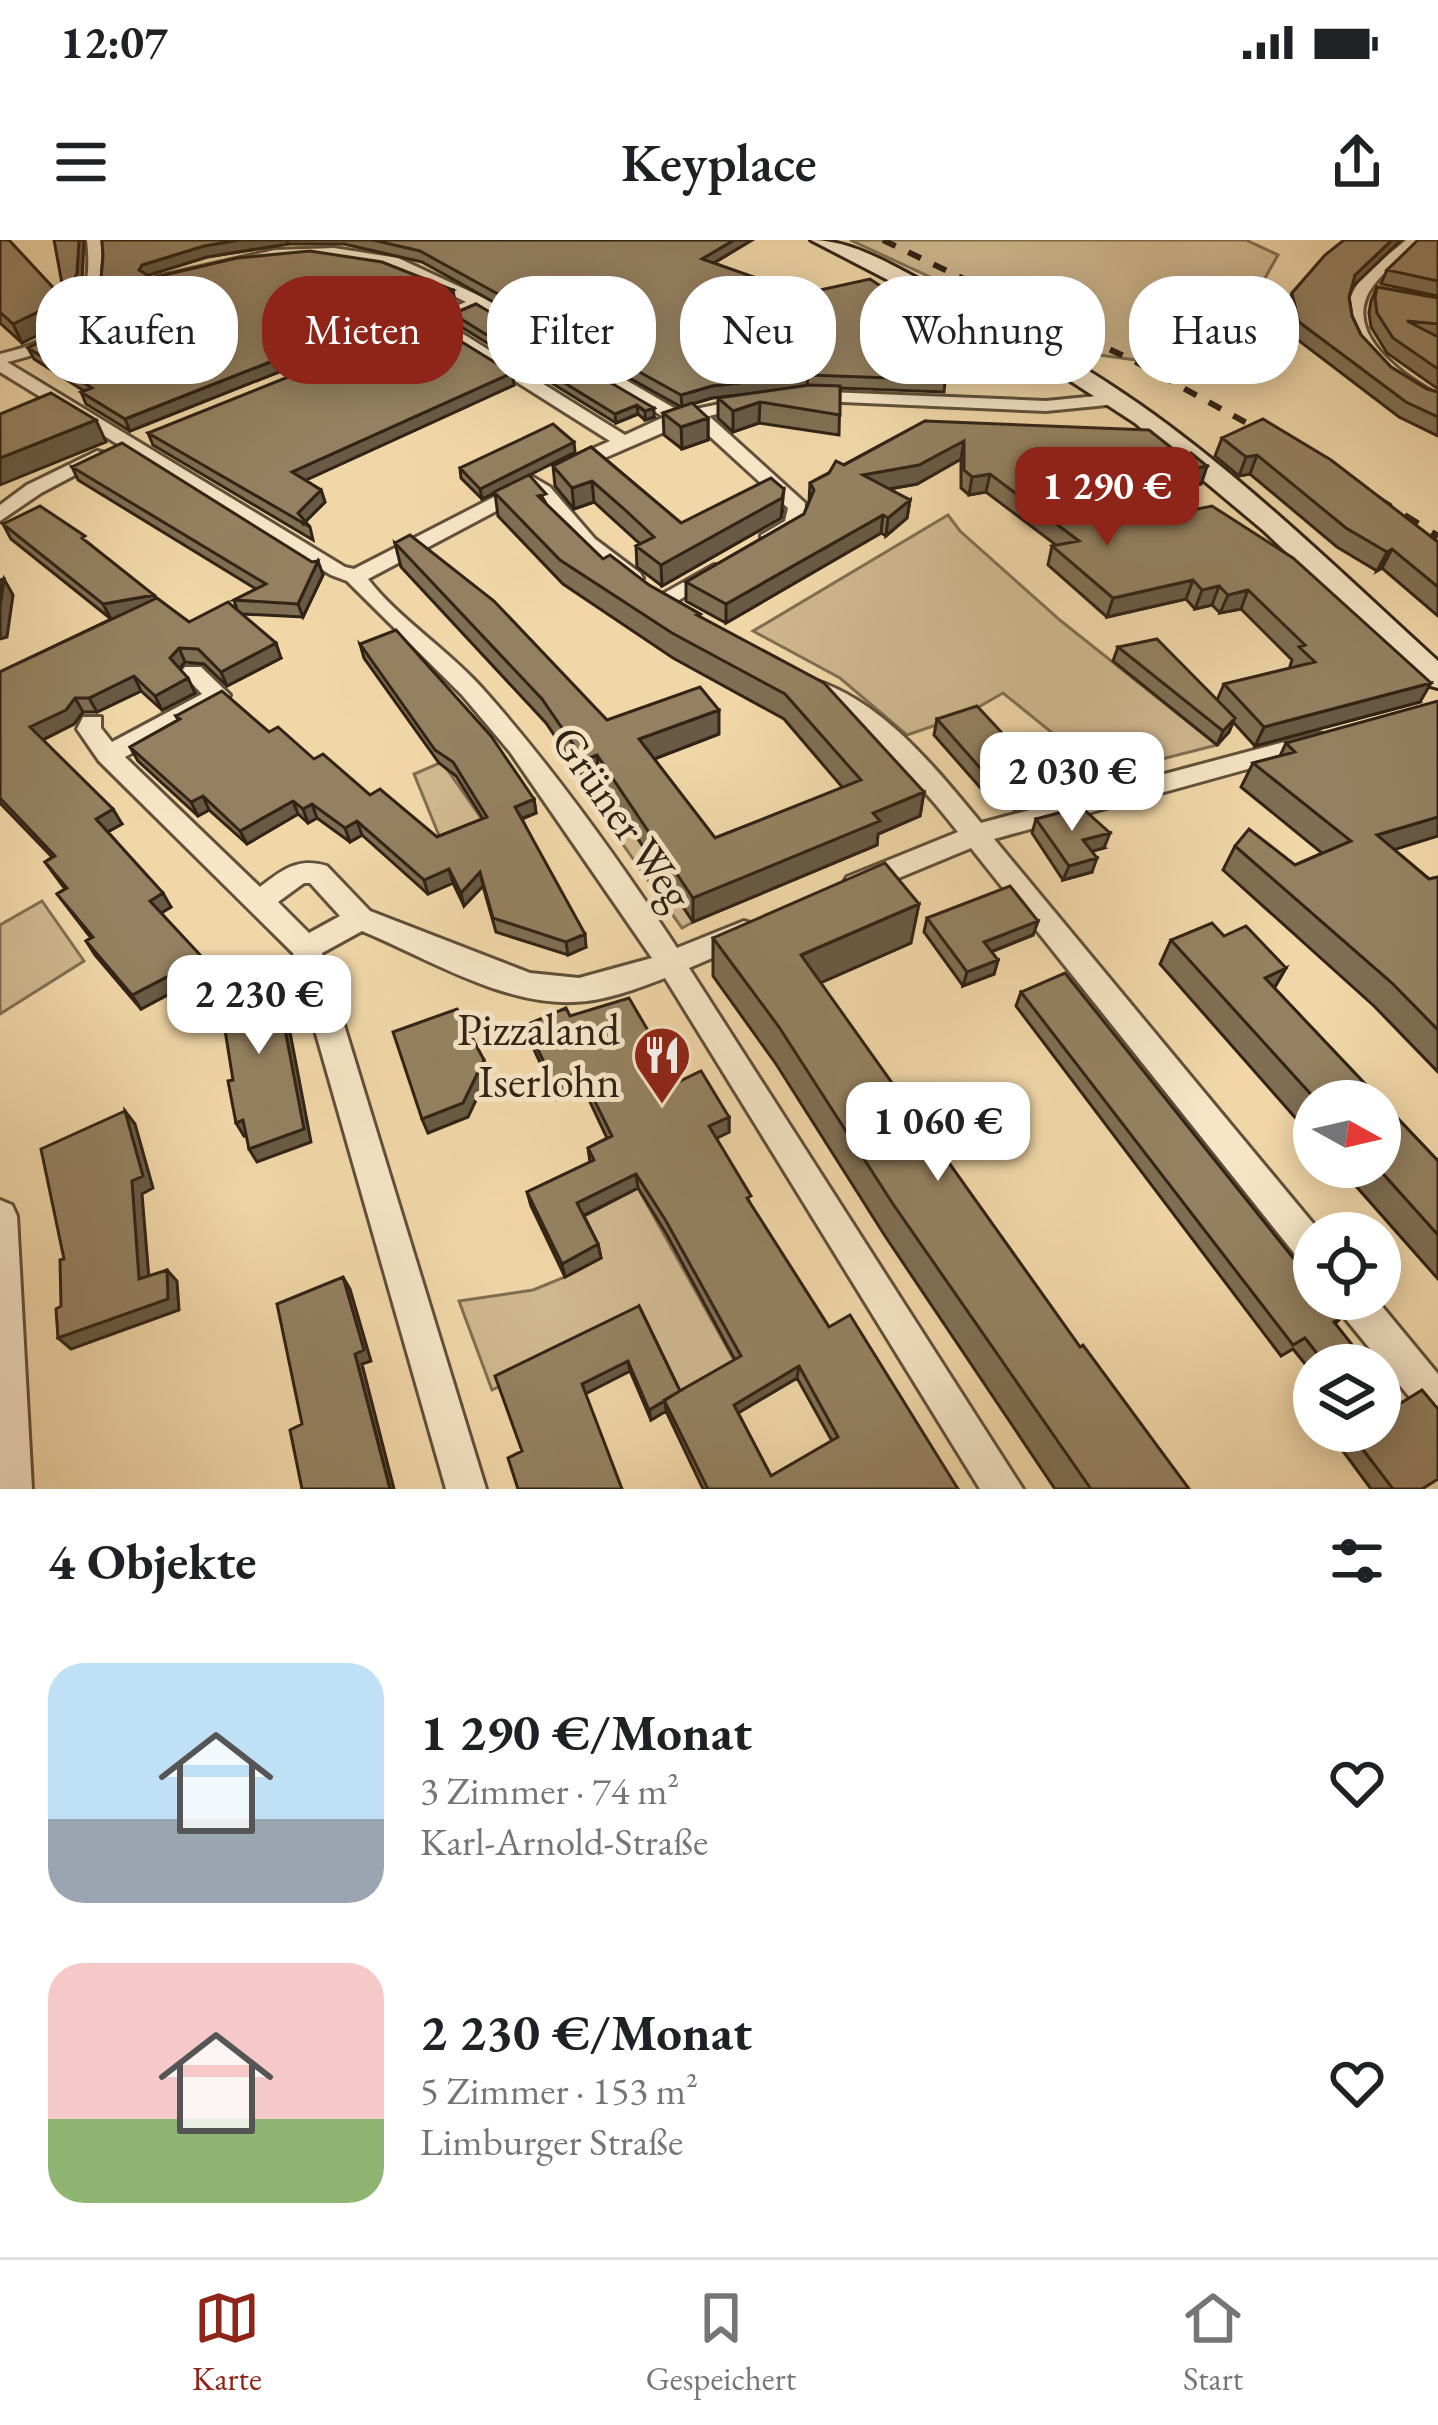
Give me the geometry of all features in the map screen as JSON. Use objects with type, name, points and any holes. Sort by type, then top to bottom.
[{"type":"main road","points":[[821,240],[970,312],[1117,399],[1254,508],[1438,678]]},
{"type":"street","points":[[0,362],[36,349],[86,313],[100,278],[94,240]]},
{"type":"street","points":[[1415,240],[1362,290],[1355,316],[1363,341],[1401,379],[1438,402]]},
{"type":"street","points":[[171,276],[246,257],[334,252],[412,267],[686,415],[798,507],[794,524],[662,601]]},
{"type":"street","points":[[1362,290],[1381,294]]},
{"type":"street","points":[[463,309],[480,302]]},
{"type":"street","points":[[463,341],[621,440]]},
{"type":"street","name":"Grüner Weg","points":[[0,362],[338,571],[356,577],[360,586],[435,652],[526,754],[565,802],[671,963],[1003,1489]]},
{"type":"street","points":[[356,577],[533,483],[686,415],[779,397],[1046,406],[1117,399]]},
{"type":"street","points":[[0,515],[34,489],[151,434]]},
{"type":"street","points":[[533,483],[556,502],[560,514],[590,547],[689,616]]},
{"type":"street","points":[[108,754],[218,695],[193,672]]},
{"type":"street","points":[[790,674],[847,706],[917,763],[1293,1225]]},
{"type":"street","points":[[92,723],[89,729],[108,754],[306,948],[466,1489]]},
{"type":"street","points":[[822,899],[973,834],[1348,734]]},
{"type":"street","points":[[260,901],[298,873],[317,873],[360,919],[540,987],[575,991],[671,963],[778,917]]},
{"type":"street","points":[[306,948],[360,919]]},
{"type":"street","points":[[0,1216],[12,1489]]},
{"type":"street","points":[[1370,1320],[1438,1403]]},
{"type":"shaded area","points":[[850,240],[1246,240],[1278,255],[1266,276],[1129,276],[1129,359],[1105,356],[1105,276],[928,276]]},
{"type":"shaded area","points":[[948,515],[1061,621],[1217,745],[1103,774],[1003,693],[963,716],[907,735],[840,678],[753,631]]},
{"type":"shaded area","points":[[442,762],[490,831],[449,860],[414,774]]},
{"type":"shaded area","points":[[621,813],[693,922],[682,928],[605,819]]},
{"type":"shaded area","points":[[42,901],[84,961],[0,1014],[0,925]]},
{"type":"shaded area","points":[[638,1188],[739,1369],[682,1402],[640,1318],[492,1390],[459,1301],[533,1290],[565,1277],[580,1218]]},
{"type":"building","points":[[0,240],[9,240],[42,276],[36,276],[36,313],[13,324],[0,312]]},
{"type":"building","points":[[54,240],[79,240],[76,276],[61,276]]},
{"type":"building","points":[[102,240],[239,240],[142,265],[139,270],[149,276],[101,276]]},
{"type":"building","points":[[373,240],[734,240],[702,259],[751,276],[680,276],[680,384],[729,384],[681,395],[656,381],[656,276],[487,276],[487,288],[420,251]]},
{"type":"building","points":[[1344,240],[1392,240],[1355,275],[1349,297],[1352,316],[1361,335],[1391,367],[1438,392],[1438,417],[1406,402],[1299,322],[1299,285]]},
{"type":"building","points":[[1418,240],[1438,240],[1438,281],[1387,270]]},
{"type":"building","points":[[310,251],[382,262],[418,276],[262,276],[262,365],[238,375],[238,276],[160,276],[237,258]]},
{"type":"building","points":[[860,281],[860,377],[836,376],[836,286]]},
{"type":"building","points":[[1377,287],[1438,298],[1438,324],[1407,321],[1438,337],[1438,369],[1393,338],[1377,313]]},
{"type":"building","points":[[476,304],[487,310],[487,335],[463,320],[463,310]]},
{"type":"building","points":[[463,343],[487,358],[488,384],[292,472],[321,490],[298,513],[310,527],[148,433],[270,384],[463,384]]},
{"type":"building","points":[[86,384],[214,384],[125,419],[81,392],[92,388]]},
{"type":"building","points":[[566,384],[613,384],[654,408],[645,411],[637,405],[615,414]]},
{"type":"building","points":[[809,385],[840,386],[840,415],[760,402],[733,411],[718,398]]},
{"type":"building","points":[[51,393],[96,420],[0,458],[0,414]]},
{"type":"building","points":[[692,403],[708,418],[681,427],[663,413]]},
{"type":"building","points":[[1263,419],[1331,460],[1438,542],[1438,587],[1392,549],[1387,552],[1346,528],[1257,455],[1246,457],[1222,438]]},
{"type":"building","points":[[925,421],[1149,430],[1183,457],[1191,453],[1207,466],[1196,468],[1181,498],[1141,462],[1060,490],[1111,526],[1212,506],[1293,558],[1431,683],[1264,727],[1224,684],[1315,662],[1299,647],[1305,645],[1248,590],[1228,595],[1219,586],[1202,590],[1193,580],[1113,598],[1052,546],[1079,541],[990,474],[972,477],[964,470],[964,441],[919,465],[863,475],[910,500],[888,518],[883,515],[726,604],[686,582],[804,514],[814,490],[810,483],[829,473],[836,461],[844,465]]},
{"type":"building","points":[[553,424],[574,442],[480,489],[460,468]]},
{"type":"building","points":[[122,443],[312,562],[318,561],[298,604],[234,600],[266,584],[72,467]]},
{"type":"building","points":[[591,447],[681,523],[771,478],[784,489],[782,498],[661,565],[636,546],[654,537],[623,508],[592,481],[572,488],[553,466]]},
{"type":"building","points":[[529,475],[546,494],[538,496],[603,559],[610,555],[697,615],[824,683],[924,792],[873,813],[880,821],[693,898],[597,755],[584,760],[542,699],[395,543],[410,535],[494,601],[607,720],[700,687],[719,710],[639,739],[715,838],[861,780],[785,694],[672,633],[560,560],[494,492]]},
{"type":"building","points":[[40,506],[85,536],[82,538],[154,595],[103,604],[3,524]]},
{"type":"building","points":[[157,598],[189,622],[228,602],[276,643],[221,672],[198,649],[179,648],[170,658],[188,678],[155,696],[134,676],[89,698],[75,698],[66,710],[30,727],[113,809],[96,819],[163,893],[150,901],[203,958],[132,995],[86,941],[93,937],[57,894],[67,888],[45,862],[55,856],[0,798],[0,672]]},
{"type":"building","points":[[396,630],[491,736],[534,799],[515,807],[585,934],[566,942],[493,918],[480,872],[461,893],[449,869],[424,880],[357,821],[345,828],[312,804],[303,809],[293,801],[240,831],[203,796],[191,802],[130,747],[222,691],[269,732],[278,727],[314,759],[323,754],[370,795],[380,789],[437,837],[487,817],[453,762],[435,750],[360,644]]},
{"type":"building","points":[[1157,639],[1235,718],[1223,731],[1118,647]]},
{"type":"building","points":[[1438,701],[1438,817],[1377,835],[1429,879],[1438,877],[1438,1030],[1392,983],[1235,846],[1249,829],[1295,865],[1351,841],[1253,763],[1295,752],[1286,743]]},
{"type":"building","points":[[977,706],[1029,762],[1034,761],[1057,784],[1019,794],[1011,782],[996,786],[937,719]]},
{"type":"building","points":[[1081,807],[1110,833],[1083,840],[1097,858],[1069,866],[1036,819]]},
{"type":"building","points":[[885,863],[919,904],[801,955],[1080,1347],[1189,1489],[1091,1489],[893,1204],[779,1027],[713,938]]},
{"type":"building","points":[[1010,886],[1038,921],[984,942],[998,960],[967,972],[927,918]]},
{"type":"building","points":[[1212,923],[1224,936],[1246,926],[1286,968],[1265,978],[1361,1080],[1298,1080],[1171,940]]},
{"type":"building","points":[[273,966],[304,1129],[249,1149],[243,1120],[236,1123],[228,1081],[233,1080],[217,980]]},
{"type":"building","points":[[1065,973],[1293,1258],[1293,1320],[1338,1320],[1334,1322],[1351,1344],[1310,1344],[1305,1338],[1293,1345],[1021,992]]},
{"type":"building","points":[[629,998],[678,1082],[701,1071],[729,1117],[709,1126],[751,1196],[747,1198],[829,1327],[850,1315],[958,1489],[708,1489],[664,1400],[741,1356],[666,1221],[636,1174],[577,1203],[598,1244],[562,1264],[527,1192],[594,1160],[588,1148],[612,1136],[580,1071],[554,1083],[526,1025],[566,1008],[570,1016]],"holes":[[[799,1366],[838,1437],[771,1476],[734,1405]]]},
{"type":"building","points":[[457,1009],[484,1060],[463,1103],[422,1119],[393,1032]]},
{"type":"building","points":[[125,1111],[143,1176],[132,1181],[139,1279],[167,1270],[168,1299],[58,1338],[56,1309],[61,1306],[60,1260],[64,1259],[41,1149]]},
{"type":"building","points":[[1401,1122],[1438,1161],[1438,1235],[1396,1188],[1401,1188]]},
{"type":"building","points":[[343,1277],[364,1350],[355,1354],[390,1489],[302,1489],[290,1430],[302,1424],[277,1304]]},
{"type":"building","points":[[639,1306],[680,1391],[649,1410],[628,1361],[582,1384],[622,1489],[518,1489],[508,1458],[522,1451],[495,1376]]},
{"type":"building","points":[[1422,1390],[1438,1409],[1438,1479],[1422,1489],[1393,1489],[1365,1452],[1401,1452],[1401,1403]]},
{"type":"railway","points":[[883,240],[1138,363],[1279,441]]},
{"type":"railway","points":[[1377,499],[1438,537]]},
{"type":"place","name":"Pizzaland Iserlohn","points":[[662,1106]]}]
